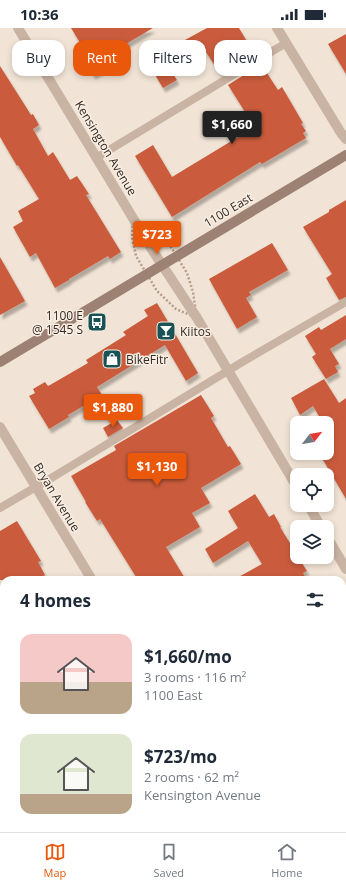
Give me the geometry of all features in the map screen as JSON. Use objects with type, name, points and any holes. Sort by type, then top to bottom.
[{"type":"street","name":"Kensington Avenue","points":[[18,28],[162,265],[197,318],[290,475]]},
{"type":"street","points":[[277,28],[346,139]]},
{"type":"street","name":"1100 East","points":[[0,362],[346,155]]},
{"type":"street","name":"Bryan Avenue","points":[[0,427],[90,576]]},
{"type":"street","points":[[334,549],[346,569]]},
{"type":"lane","points":[[96,158],[286,42]]},
{"type":"lane","points":[[0,508],[346,302]]},
{"type":"building","points":[[71,28],[153,28],[131,41],[78,40]]},
{"type":"building","points":[[207,28],[239,28],[246,40],[214,40],[214,64],[206,52],[206,40],[185,40]]},
{"type":"building","points":[[346,34],[346,74],[328,44]]},
{"type":"building","points":[[0,66],[39,125],[33,129],[48,156],[53,152],[70,180],[77,176],[89,194],[86,195],[121,252],[110,259],[108,256],[55,288],[36,253],[30,257],[13,227],[23,221],[18,211],[39,199],[0,137]]},
{"type":"building","points":[[156,76],[174,76],[177,80],[163,88]]},
{"type":"building","points":[[242,76],[269,76],[278,90],[282,87],[303,123],[301,124],[306,131],[303,133],[306,138],[262,164],[260,162],[172,217],[135,156],[153,145],[172,177],[243,134],[241,129],[252,123],[228,85]]},
{"type":"building","points":[[346,200],[346,297],[339,300],[326,278],[332,274],[303,227]]},
{"type":"building","points":[[272,243],[288,270],[249,292],[251,295],[246,298],[257,317],[237,329],[209,279]]},
{"type":"building","points":[[0,257],[25,301],[0,315]]},
{"type":"building","points":[[157,303],[198,373],[186,381],[165,345],[97,387],[102,395],[68,415],[69,417],[49,429],[29,396],[35,393],[33,389],[45,382],[48,386],[88,363],[86,360],[126,335],[123,332],[148,316],[144,310]]},
{"type":"building","points":[[346,315],[346,339],[330,349],[339,364],[335,366],[338,372],[326,379],[312,357],[316,354],[305,336],[319,327],[321,330]]},
{"type":"building","points":[[324,379],[339,403],[346,398],[346,499],[334,479],[334,468],[328,468],[323,460],[334,460],[334,416],[319,416],[313,406],[300,415],[291,398]]},
{"type":"building","points":[[201,395],[214,416],[211,418],[228,447],[230,446],[241,464],[201,488],[210,503],[192,513],[200,527],[166,547],[184,576],[136,576],[100,519],[97,521],[71,476],[116,450],[114,446]]},
{"type":"building","points":[[117,420],[123,428],[108,437],[103,428]]},
{"type":"building","points":[[255,494],[269,517],[274,514],[290,543],[290,564],[302,564],[307,571],[303,573],[305,576],[240,576],[262,564],[248,541],[213,563],[205,549],[238,528],[228,511]]},
{"type":"building","points":[[17,521],[41,561],[38,562],[45,575],[0,576],[0,531]]},
{"type":"place","name":"1100 E @ 1545 S","points":[[97,322]]},
{"type":"place","name":"Kiitos","points":[[166,331]]},
{"type":"place","name":"BikeFitr","points":[[112,359]]}]
